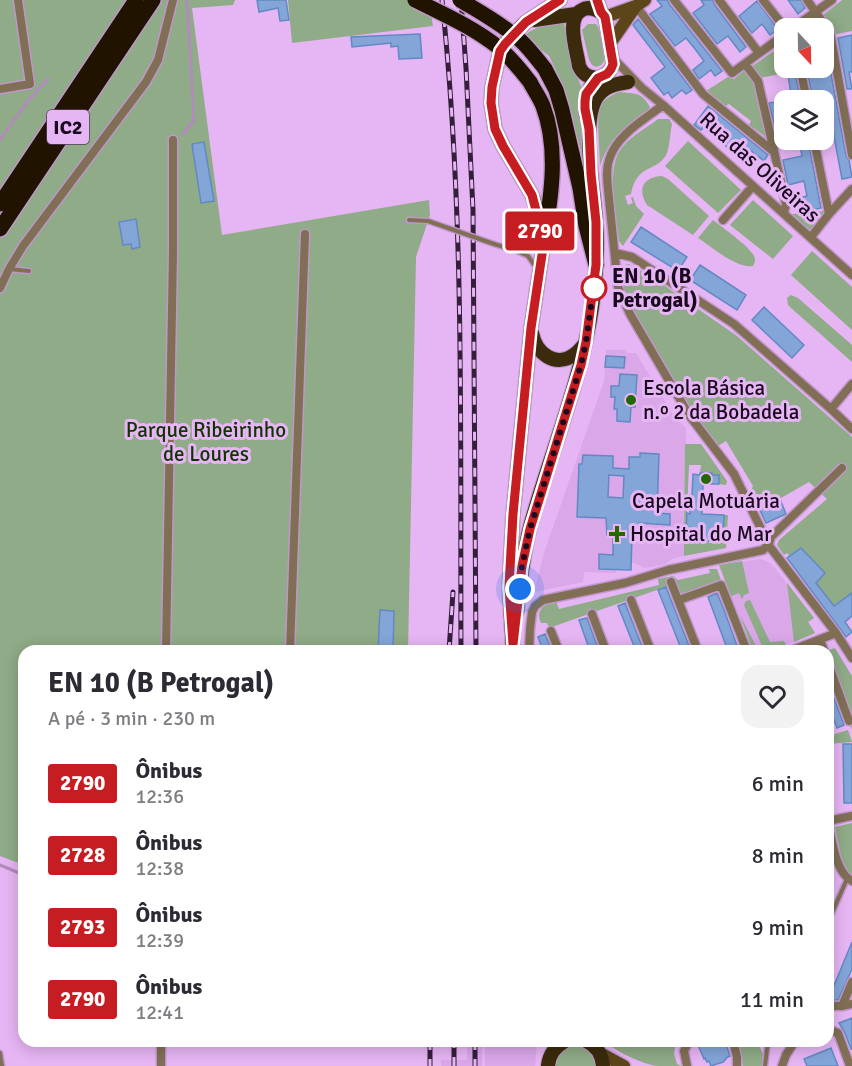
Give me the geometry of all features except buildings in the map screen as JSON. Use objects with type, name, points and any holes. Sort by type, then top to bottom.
[{"type":"highway","name":"IC2","points":[[0,229],[130,22],[136,0]]},
{"type":"highway","name":"IC2","points":[[0,204],[130,22],[153,0]]},
{"type":"highway","points":[[415,0],[479,33],[499,47],[530,82],[543,106],[552,156],[543,248]]},
{"type":"highway","points":[[460,0],[519,38],[545,69],[556,90],[596,265]]},
{"type":"main road","points":[[513,645],[509,587],[513,514],[531,328],[543,248],[532,195],[495,129],[491,103],[492,87],[500,51],[505,44],[526,22],[560,0]]},
{"type":"main road","points":[[526,22],[582,8],[601,10],[611,51],[611,69],[586,94],[585,109],[589,129]]},
{"type":"main road","points":[[582,8],[573,19],[572,26],[579,66],[585,75],[591,78],[602,76]]},
{"type":"main road","points":[[513,645],[522,566],[530,529],[581,365],[586,342],[596,265],[596,222],[589,129],[591,110],[600,92],[611,85],[628,82]]},
{"type":"main road","points":[[531,328],[540,351],[549,358],[562,360],[574,355],[586,342]]},
{"type":"street","points":[[0,89],[30,84],[18,0]]},
{"type":"street","points":[[0,288],[23,246],[146,82],[158,60],[173,0]]},
{"type":"street","points":[[674,0],[731,72],[774,42]]},
{"type":"street","points":[[719,0],[759,53]]},
{"type":"street","points":[[763,0],[777,18]]},
{"type":"street","points":[[807,0],[830,32],[852,155]]},
{"type":"street","points":[[807,18],[832,0]]},
{"type":"street","points":[[601,10],[641,3]]},
{"type":"street","points":[[611,51],[641,3]]},
{"type":"street","points":[[641,3],[703,94],[774,152]]},
{"type":"street","name":"Rua das Oliveiras","points":[[611,51],[642,88],[852,274]]},
{"type":"street","points":[[745,64],[758,81],[786,204],[784,213]]},
{"type":"street","name":"Rua das Oliveiras","points":[[602,76],[642,88]]},
{"type":"street","points":[[663,105],[623,137],[610,155],[607,176],[618,287],[632,320],[689,415],[734,474],[769,544],[852,658]]},
{"type":"street","points":[[166,645],[173,140]]},
{"type":"street","points":[[816,150],[829,214]]},
{"type":"street","points":[[723,220],[753,186]]},
{"type":"street","points":[[811,237],[849,192]]},
{"type":"street","points":[[849,192],[852,204]]},
{"type":"street","points":[[290,645],[304,234]]},
{"type":"street","points":[[615,253],[632,257],[734,324],[852,429]]},
{"type":"street","points":[[831,409],[852,384]]},
{"type":"street","points":[[530,645],[532,612],[535,606],[543,600],[763,550],[769,544],[771,537],[842,468]]},
{"type":"street","points":[[671,582],[696,645]]},
{"type":"street","points":[[679,600],[722,585],[745,645]]},
{"type":"street","points":[[631,600],[649,645]]},
{"type":"street","points":[[592,615],[604,645]]},
{"type":"street","points":[[551,631],[557,645]]},
{"type":"street","points":[[805,645],[836,633]]},
{"type":"street","points":[[820,639],[822,645]]},
{"type":"street","points":[[834,680],[849,721]]},
{"type":"street","points":[[834,820],[852,816]]},
{"type":"street","points":[[834,848],[839,867],[850,879]]},
{"type":"street","points":[[842,1006],[852,982]]},
{"type":"street","points":[[834,1006],[852,1004]]},
{"type":"street","points":[[834,1032],[838,1033],[850,1066]]},
{"type":"street","points":[[161,1047],[161,1066]]},
{"type":"street","points":[[686,1047],[684,1051],[687,1066]]},
{"type":"street","points":[[735,1047],[737,1066]]},
{"type":"street","points":[[783,1066],[791,1047]]},
{"type":"street","points":[[601,1060],[624,1066]]},
{"type":"lane","points":[[517,251],[528,244],[533,233],[536,206]]},
{"type":"lane","points":[[409,220],[428,221],[517,251],[528,256],[539,273]]},
{"type":"lane","points":[[9,269],[29,272]]},
{"type":"lane","points":[[834,910],[850,879]]},
{"type":"lane","points":[[765,1066],[767,1047]]},
{"type":"lane","points":[[0,1053],[2,1066]]},
{"type":"shaded area","name":"Hospital do Mar","points":[[606,350],[626,350],[627,353],[636,353],[676,419],[686,428],[684,556],[674,558],[665,564],[645,568],[631,562],[631,570],[616,570],[616,573],[584,572],[583,582],[534,592],[544,553],[604,381]]},
{"type":"shaded area","points":[[761,559],[768,562],[814,618],[808,622],[815,633],[786,645],[751,645],[719,565]]},
{"type":"shaded area","points":[[467,1047],[482,1047],[482,1066],[441,1066],[441,1060],[467,1060]]},
{"type":"shaded area","points":[[485,1047],[537,1047],[535,1066],[485,1066]]},
{"type":"green space","name":"Parque Ribeirinho de Loures","points":[[0,0],[235,0],[233,5],[192,8],[222,235],[429,200],[430,215],[416,257],[408,645],[18,645],[18,863],[0,856]]},
{"type":"green space","points":[[288,0],[429,0],[433,26],[292,43]]},
{"type":"green space","points":[[842,0],[852,0],[852,31],[834,35],[834,18],[824,18],[823,15]]},
{"type":"green space","points":[[564,23],[572,64],[583,91],[579,94],[584,123],[586,169],[562,83],[549,56],[524,36],[538,28]]},
{"type":"green space","points":[[588,24],[596,24],[602,36],[605,58],[601,65],[596,67],[589,60],[582,30]]},
{"type":"green space","points":[[774,51],[774,75],[760,78],[751,67]]},
{"type":"green space","points":[[745,70],[756,84],[766,137],[749,125],[751,121],[729,104],[724,107],[706,91],[728,77],[734,79]]},
{"type":"green space","points":[[619,92],[640,96],[650,107],[613,140],[600,166],[598,127],[600,107],[605,100]]},
{"type":"green space","points":[[658,119],[669,119],[672,124],[668,150],[663,159],[638,177],[631,194],[625,196],[628,205],[633,203],[631,198],[633,197],[636,206],[644,214],[623,246],[619,241],[613,195],[615,161],[627,142]]},
{"type":"green space","points":[[688,141],[741,190],[718,213],[665,166]]},
{"type":"green space","points":[[662,176],[709,216],[693,235],[647,205],[642,194],[646,181]]},
{"type":"green space","points":[[753,200],[793,236],[773,259],[730,225]]},
{"type":"green space","points":[[823,211],[826,215],[807,232],[790,215],[793,214]]},
{"type":"green space","points":[[713,220],[751,252],[755,260],[753,266],[732,261],[698,238]]},
{"type":"green space","points":[[812,251],[852,287],[852,330],[791,275]]},
{"type":"green space","points":[[629,264],[655,279],[737,336],[852,437],[852,593],[834,606],[816,583],[825,573],[787,553],[784,555],[777,545],[779,540],[827,499],[809,482],[767,506],[762,496],[755,500],[751,491],[753,486],[726,441],[718,446],[708,433],[674,381],[636,315],[627,297],[622,278],[621,269]]},
{"type":"green space","points":[[791,295],[798,298],[852,345],[852,362],[788,305],[787,298]]},
{"type":"green space","points":[[685,444],[701,444],[727,481],[726,485],[719,484],[719,475],[700,473],[701,465],[689,465],[686,533],[695,534],[695,540],[709,543],[720,542],[721,535],[723,535],[724,515],[728,515],[726,548],[684,556]]},
{"type":"green space","points":[[742,561],[749,593],[742,599],[739,593],[731,596],[719,565]]},
{"type":"green space","points":[[709,569],[717,569],[721,580],[676,597],[668,586],[549,628],[547,623],[541,623],[539,618],[542,608],[556,601],[559,609],[659,585],[658,579],[673,576],[678,580],[710,573]]},
{"type":"green space","points":[[787,583],[814,618],[808,622],[815,633],[794,642]]},
{"type":"green space","points":[[750,600],[770,642],[784,641],[786,645],[762,645],[744,605]]},
{"type":"green space","points":[[740,615],[755,645],[751,645]]},
{"type":"green space","points":[[834,648],[852,676],[852,729],[834,680]]},
{"type":"green space","points":[[848,730],[852,742],[834,744],[834,734]]},
{"type":"green space","points":[[852,823],[852,874],[850,874],[843,865],[835,827]]},
{"type":"green space","points":[[565,1047],[590,1047],[598,1066],[555,1066]]},
{"type":"green space","points":[[612,1047],[675,1047],[674,1054],[677,1064],[681,1066],[657,1066]]},
{"type":"green space","points":[[740,1047],[760,1047],[763,1054],[762,1066],[743,1066]]},
{"type":"waterway","points":[[183,134],[194,120],[187,0]]},
{"type":"waterway","points":[[0,140],[27,102],[48,79]]},
{"type":"waterway","points":[[0,865],[18,872]]},
{"type":"railway","points":[[442,0],[455,162],[458,244],[461,645]]},
{"type":"railway","points":[[461,0],[473,210],[476,645]]},
{"type":"railway","points":[[449,645],[453,592]]},
{"type":"railway","points":[[430,1047],[430,1066]]},
{"type":"railway","points":[[454,1047],[454,1066]]},
{"type":"railway","points":[[475,1047],[475,1066]]},
{"type":"bus line","name":"2790","points":[[560,0],[526,22],[505,44],[500,51],[492,87],[491,103],[495,129],[532,195],[543,248],[531,328],[513,514],[509,587],[513,644],[522,566],[530,529],[581,365],[592,304],[596,265],[596,222],[585,101],[586,94],[598,78],[607,74],[613,64],[605,17],[597,0]]},
{"type":"place","name":"EN 10 (B Petrogal)","points":[[594,288]]},
{"type":"place","name":"Escola Básica n.º 2 da Bobadela","points":[[631,400]]},
{"type":"place","name":"Capela Motuária","points":[[706,479]]},
{"type":"place","name":"Hospital do Mar","points":[[617,534]]},
{"type":"route","points":[[520,589],[522,566],[530,529],[581,365],[594,284],[594,288]]}]
